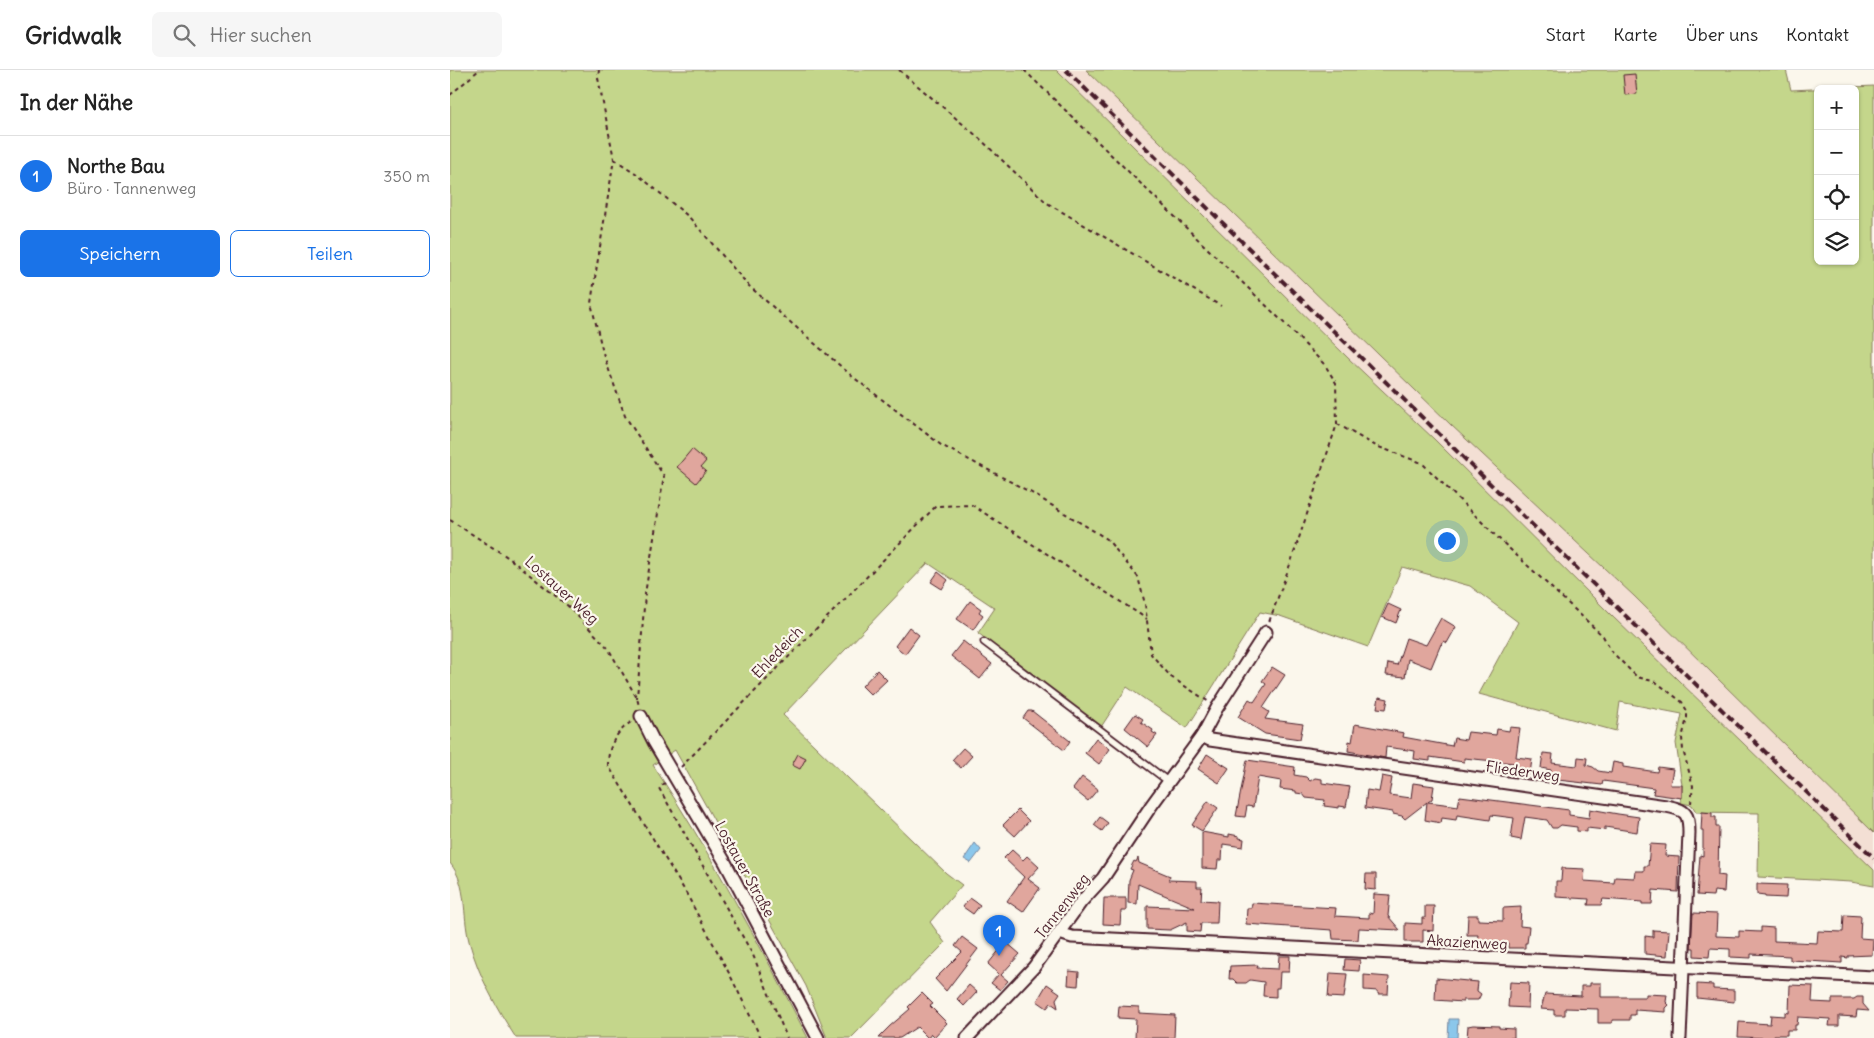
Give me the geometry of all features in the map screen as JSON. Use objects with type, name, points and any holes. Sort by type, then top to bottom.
[{"type":"street","name":"Tannenweg","points":[[967,1038],[1034,967],[1081,902],[1103,878],[1202,736],[1217,708],[1266,632]]},
{"type":"street","name":"Lostauer Straße","points":[[641,716],[673,776],[725,862],[818,1038]]},
{"type":"street","name":"Fliederweg","points":[[1202,736],[1210,740],[1291,753],[1678,808],[1685,813],[1689,820]]},
{"type":"street","points":[[1680,1038],[1689,820]]},
{"type":"street","name":"Akazienweg","points":[[1059,933],[1072,937],[1874,977]]},
{"type":"lane","points":[[984,642],[1169,782]]},
{"type":"path","points":[[450,95],[479,70]]},
{"type":"path","points":[[599,70],[598,78],[614,160],[637,174],[689,217],[749,286],[853,377],[941,445],[1030,492],[1107,539],[1138,576],[1145,604],[1152,654],[1171,677],[1217,708]]},
{"type":"path","points":[[899,70],[978,137],[1047,203],[1221,306]]},
{"type":"path","points":[[1024,70],[1274,313],[1325,365],[1336,383],[1337,424],[1266,632]]},
{"type":"path","name":"Lostauer Weg","points":[[450,520],[509,558],[568,606],[608,648],[638,698],[645,594],[664,476],[625,416],[603,353],[591,303],[614,160]]},
{"type":"path","points":[[1337,424],[1376,446],[1422,463],[1497,537],[1603,636],[1611,651],[1637,677],[1656,682],[1682,702],[1687,711],[1682,738],[1682,750],[1693,786],[1689,820]]},
{"type":"path","name":"Ehledeich","points":[[787,1038],[753,955],[659,788],[673,776],[936,506],[972,505],[1147,618]]},
{"type":"path","points":[[641,716],[622,730],[612,742],[608,754],[608,765],[685,891],[761,1038]]},
{"type":"shaded area","points":[[1056,70],[1086,70],[1451,425],[1634,596],[1874,833],[1874,870],[1612,616],[1434,439],[1348,358]]},
{"type":"green space","points":[[450,70],[1056,70],[1348,358],[1434,439],[1612,616],[1874,870],[1874,886],[1851,882],[1758,877],[1759,813],[1696,812],[1692,805],[1681,803],[1682,785],[1676,743],[1682,714],[1620,702],[1616,731],[1479,694],[1518,622],[1470,586],[1402,567],[1368,647],[1280,616],[1260,612],[1187,728],[1127,687],[1101,727],[978,633],[995,608],[928,563],[783,715],[946,873],[962,885],[930,922],[945,943],[851,1038],[827,1038],[806,986],[675,750],[653,765],[695,831],[734,899],[808,1038],[516,1038],[495,1003],[478,967],[469,941],[460,881],[450,863]]},
{"type":"green space","points":[[1086,70],[1786,70],[1791,90],[1814,89],[1814,265],[1859,265],[1859,87],[1874,86],[1874,833],[1634,596],[1451,425]]},
{"type":"water","points":[[975,843],[981,850],[971,863],[964,859]]},
{"type":"water","points":[[1449,1019],[1458,1019],[1457,1038],[1448,1038]]},
{"type":"building","points":[[1635,74],[1637,94],[1625,95],[1623,75]]},
{"type":"building","points":[[692,449],[706,461],[701,467],[706,471],[696,483],[677,467]]},
{"type":"building","points":[[938,572],[948,580],[942,589],[931,582]]},
{"type":"building","points":[[970,601],[981,609],[979,612],[983,615],[973,630],[957,619]]},
{"type":"building","points":[[1388,604],[1401,610],[1396,623],[1382,617]]},
{"type":"building","points":[[1441,618],[1456,627],[1447,643],[1444,641],[1441,644],[1431,668],[1408,659],[1405,677],[1386,675],[1388,663],[1397,665],[1406,638],[1426,645]]},
{"type":"building","points":[[909,627],[919,635],[905,654],[895,646]]},
{"type":"building","points":[[963,641],[992,664],[980,679],[951,656]]},
{"type":"building","points":[[1272,667],[1285,675],[1263,708],[1269,712],[1265,719],[1303,724],[1300,739],[1265,734],[1238,717],[1249,699],[1254,702],[1266,684],[1262,681]]},
{"type":"building","points":[[877,670],[887,680],[871,695],[862,686]]},
{"type":"building","points":[[1379,697],[1388,699],[1386,709],[1377,708]]},
{"type":"building","points":[[1028,711],[1032,711],[1070,741],[1064,750],[1023,718]]},
{"type":"building","points":[[1135,714],[1143,719],[1141,722],[1157,735],[1148,747],[1125,728]]},
{"type":"building","points":[[1355,724],[1404,733],[1403,737],[1452,746],[1454,738],[1466,740],[1468,732],[1496,735],[1497,729],[1509,731],[1510,727],[1520,728],[1516,757],[1532,759],[1530,774],[1513,772],[1514,763],[1464,758],[1464,762],[1430,757],[1430,761],[1414,759],[1415,751],[1386,747],[1385,758],[1348,751],[1349,741],[1352,742]]},
{"type":"building","points":[[1096,738],[1110,749],[1099,764],[1085,753]]},
{"type":"building","points":[[963,748],[972,756],[961,768],[952,760]]},
{"type":"building","points":[[1543,753],[1553,754],[1552,763],[1577,766],[1578,757],[1587,758],[1586,765],[1598,771],[1611,773],[1613,762],[1623,764],[1623,767],[1657,772],[1658,767],[1673,769],[1670,785],[1682,785],[1682,798],[1653,794],[1654,788],[1603,781],[1602,785],[1549,779],[1551,770],[1541,768]]},
{"type":"building","points":[[798,754],[806,758],[800,769],[792,765]]},
{"type":"building","points":[[1207,754],[1229,768],[1219,783],[1198,769]]},
{"type":"building","points":[[1247,760],[1295,767],[1294,775],[1306,777],[1310,781],[1315,778],[1322,779],[1322,783],[1350,787],[1346,807],[1324,806],[1325,800],[1306,798],[1303,794],[1296,793],[1296,791],[1280,789],[1281,781],[1258,777],[1253,807],[1247,806],[1245,817],[1236,816]]},
{"type":"building","points":[[1382,776],[1392,778],[1389,795],[1411,798],[1413,783],[1434,786],[1432,799],[1428,802],[1458,806],[1460,796],[1569,810],[1569,815],[1589,818],[1590,809],[1639,817],[1637,832],[1605,827],[1605,830],[1587,828],[1587,832],[1577,831],[1577,827],[1561,825],[1557,828],[1552,828],[1547,820],[1525,817],[1521,840],[1511,838],[1514,818],[1491,815],[1490,820],[1457,815],[1456,820],[1442,818],[1441,823],[1425,820],[1427,802],[1405,819],[1402,816],[1393,814],[1393,812],[1365,808],[1367,790],[1379,792]]},
{"type":"building","points":[[1082,777],[1098,789],[1088,801],[1073,789]]},
{"type":"building","points":[[1208,801],[1218,808],[1202,831],[1192,825]]},
{"type":"building","points":[[1018,810],[1029,821],[1015,836],[1003,825]]},
{"type":"building","points":[[1702,812],[1712,813],[1712,817],[1716,817],[1716,827],[1719,827],[1718,875],[1725,876],[1724,892],[1714,891],[1713,896],[1697,895],[1700,855],[1703,856]]},
{"type":"building","points":[[1100,817],[1108,823],[1102,831],[1094,825]]},
{"type":"building","points":[[1202,832],[1229,837],[1229,834],[1239,836],[1239,838],[1244,839],[1243,847],[1223,844],[1222,860],[1218,860],[1217,869],[1202,868]]},
{"type":"building","points":[[1650,844],[1666,845],[1665,856],[1679,857],[1678,892],[1653,890],[1652,904],[1603,899],[1601,905],[1588,905],[1589,899],[1556,897],[1556,881],[1561,881],[1562,868],[1585,869],[1584,881],[1614,883],[1615,877],[1634,878],[1635,871],[1644,871],[1644,866],[1648,866]]},
{"type":"building","points":[[1012,850],[1023,860],[1027,856],[1039,867],[1028,879],[1040,888],[1023,912],[1007,901],[1024,877],[1004,858]]},
{"type":"building","points":[[1138,858],[1139,863],[1170,876],[1168,880],[1197,881],[1197,887],[1202,887],[1201,900],[1218,901],[1217,923],[1201,923],[1200,932],[1187,931],[1187,922],[1170,930],[1147,929],[1147,906],[1195,908],[1138,884],[1137,904],[1128,903],[1129,880],[1133,870],[1130,869]]},
{"type":"building","points":[[1366,874],[1376,874],[1376,890],[1365,889]]},
{"type":"building","points":[[1757,884],[1787,885],[1786,898],[1765,897],[1765,895],[1757,894]]},
{"type":"building","points":[[1374,894],[1390,895],[1388,916],[1400,930],[1359,928],[1358,940],[1333,939],[1332,930],[1246,924],[1247,908],[1251,908],[1252,903],[1336,908],[1335,916],[1369,918],[1369,913],[1373,914]]},
{"type":"building","points":[[970,898],[980,905],[973,914],[963,907]]},
{"type":"building","points":[[1104,898],[1126,898],[1126,911],[1121,911],[1120,925],[1103,924]]},
{"type":"building","points":[[1425,906],[1434,906],[1433,931],[1423,930],[1423,942],[1405,942],[1405,923],[1422,924],[1422,918],[1425,918]]},
{"type":"building","points":[[1521,907],[1520,926],[1529,927],[1525,948],[1508,948],[1508,943],[1477,942],[1478,935],[1467,935],[1468,915],[1478,915],[1478,920],[1503,921],[1503,908]]},
{"type":"building","points":[[1693,913],[1717,914],[1716,936],[1739,937],[1739,931],[1761,932],[1761,927],[1774,928],[1774,941],[1817,943],[1818,931],[1843,932],[1844,915],[1861,916],[1860,938],[1873,939],[1872,955],[1842,957],[1842,963],[1790,960],[1790,956],[1751,954],[1751,958],[1730,957],[1730,949],[1710,948],[1709,957],[1694,956],[1694,948],[1691,948]]},
{"type":"building","points":[[1653,930],[1669,931],[1667,956],[1645,954],[1645,936],[1653,937]]},
{"type":"building","points":[[962,937],[978,949],[946,991],[935,979],[962,952],[955,946]]},
{"type":"building","points":[[1006,942],[1020,954],[1001,975],[1008,981],[1000,990],[991,983],[999,974],[988,964]]},
{"type":"building","points":[[1279,956],[1290,956],[1289,972],[1280,972],[1279,988],[1276,988],[1276,997],[1263,996],[1264,982],[1250,980],[1246,983],[1237,983],[1233,979],[1229,979],[1230,966],[1258,965],[1257,968],[1278,969]]},
{"type":"building","points":[[1345,959],[1360,960],[1359,971],[1344,970]]},
{"type":"building","points":[[1069,971],[1079,972],[1078,986],[1068,985]]},
{"type":"building","points":[[1330,973],[1347,974],[1344,998],[1328,997]]},
{"type":"building","points":[[1364,975],[1389,977],[1388,994],[1378,994],[1378,991],[1364,990]]},
{"type":"building","points":[[1436,978],[1478,982],[1477,991],[1481,994],[1478,1000],[1463,1000],[1463,1002],[1435,1000]]},
{"type":"building","points":[[1510,982],[1529,983],[1528,1008],[1508,1007]]},
{"type":"building","points":[[1590,983],[1601,983],[1601,997],[1646,997],[1646,994],[1667,995],[1666,1002],[1669,1005],[1666,1008],[1666,1012],[1635,1010],[1635,1015],[1630,1015],[1630,1020],[1612,1020],[1612,1023],[1598,1023],[1598,1009],[1565,1008],[1565,1015],[1554,1015],[1554,1010],[1541,1009],[1545,994],[1581,996],[1581,986],[1590,986]]},
{"type":"building","points":[[1047,984],[1060,993],[1056,999],[1058,1008],[1051,1003],[1047,1008],[1037,1001]]},
{"type":"building","points":[[1697,984],[1713,985],[1713,989],[1734,990],[1734,1002],[1697,998]]},
{"type":"building","points":[[969,985],[977,992],[964,1006],[957,999]]},
{"type":"building","points":[[1790,985],[1813,986],[1812,1002],[1832,1003],[1832,999],[1863,997],[1863,1004],[1869,1011],[1857,1010],[1856,1017],[1839,1016],[1839,1026],[1829,1026],[1830,1019],[1798,1017],[1795,1030],[1787,1030],[1787,1035],[1774,1035],[1774,1038],[1738,1037],[1739,1022],[1770,1024],[1771,1015],[1785,1016],[1785,1012],[1789,1013]]},
{"type":"building","points":[[922,993],[933,1004],[930,1006],[947,1023],[934,1037],[931,1034],[928,1038],[917,1027],[900,1038],[878,1038],[910,1009],[908,1007]]},
{"type":"building","points":[[1119,1006],[1139,1007],[1139,1013],[1175,1015],[1174,1038],[1135,1038],[1136,1019],[1118,1018]]},
{"type":"building","points":[[1468,1026],[1499,1026],[1499,1028],[1514,1029],[1514,1038],[1467,1038]]},
{"type":"railway","points":[[1066,70],[1874,858]]},
{"type":"place","name":"Northe Bau","points":[[999,956]]}]
